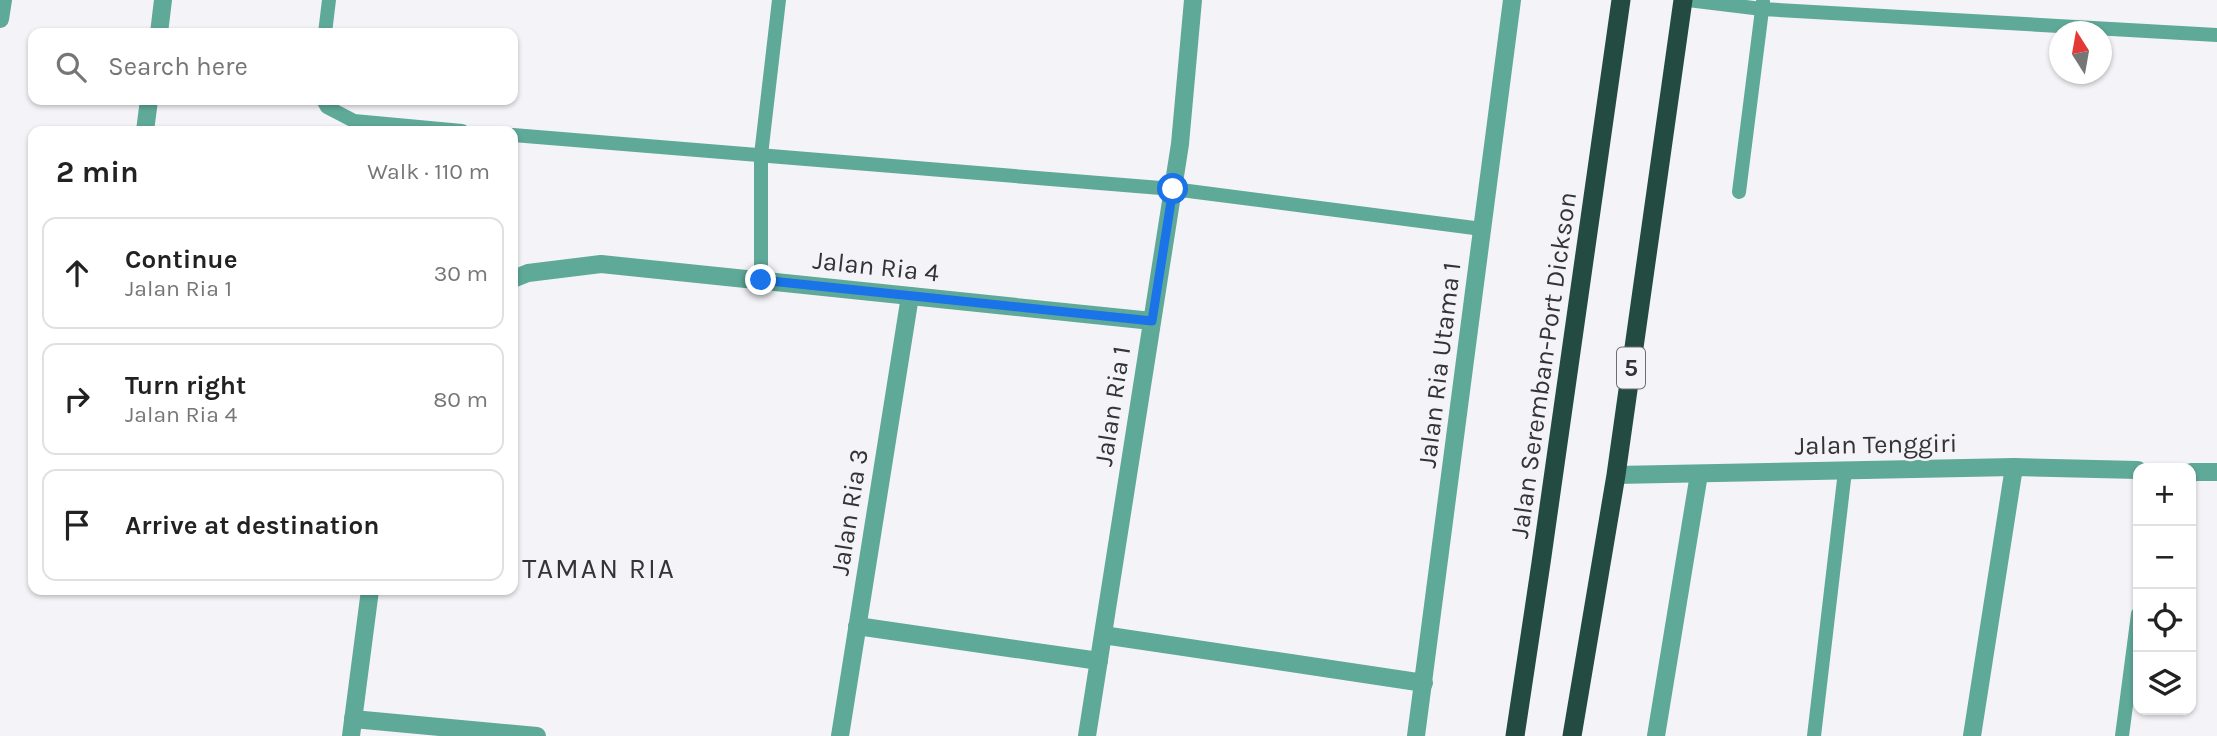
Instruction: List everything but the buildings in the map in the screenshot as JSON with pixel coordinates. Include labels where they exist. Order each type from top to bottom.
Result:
[{"type":"highway","name":"Jalan Seremban-Port Dickson","points":[[1515,736],[1621,0]]},
{"type":"highway","name":"5","points":[[1572,736],[1616,475],[1685,0]]},
{"type":"street","points":[[0,19],[3,0]]},
{"type":"street","points":[[160,28],[163,0]]},
{"type":"street","name":"Jalan Ria 1","points":[[1087,736],[1180,145],[1193,0]]},
{"type":"street","name":"Jalan Ria Utama 1","points":[[1416,736],[1512,0]]},
{"type":"street","points":[[146,126],[148,105]]},
{"type":"street","name":"Jalan Ria 4","points":[[518,277],[528,273],[601,264],[1152,321]]},
{"type":"street","name":"Jalan Ria 3","points":[[840,736],[910,296]]},
{"type":"street","points":[[1972,736],[2014,467]]},
{"type":"street","name":"Jalan Tenggiri","points":[[1616,475],[2014,467],[2133,471]]},
{"type":"street","points":[[2196,472],[2217,472]]},
{"type":"street","points":[[1656,736],[1699,474]]},
{"type":"street","points":[[369,595],[352,727],[537,736]]},
{"type":"street","points":[[857,626],[1098,661]]},
{"type":"street","points":[[1103,635],[1424,683]]},
{"type":"lane","points":[[326,28],[329,0]]},
{"type":"lane","points":[[761,280],[761,156],[779,0]]},
{"type":"lane","points":[[1685,0],[2217,35]]},
{"type":"lane","points":[[1739,192],[1762,5]]},
{"type":"lane","points":[[326,105],[354,121],[408,126]]},
{"type":"lane","points":[[518,135],[1173,189],[1482,229]]},
{"type":"lane","points":[[1814,736],[1845,471]]},
{"type":"lane","points":[[2122,736],[2133,652]]},
{"type":"district","name":"TAMAN RIA","points":[[599,568]]},
{"type":"route","points":[[761,280],[1152,321],[1173,189]]}]
